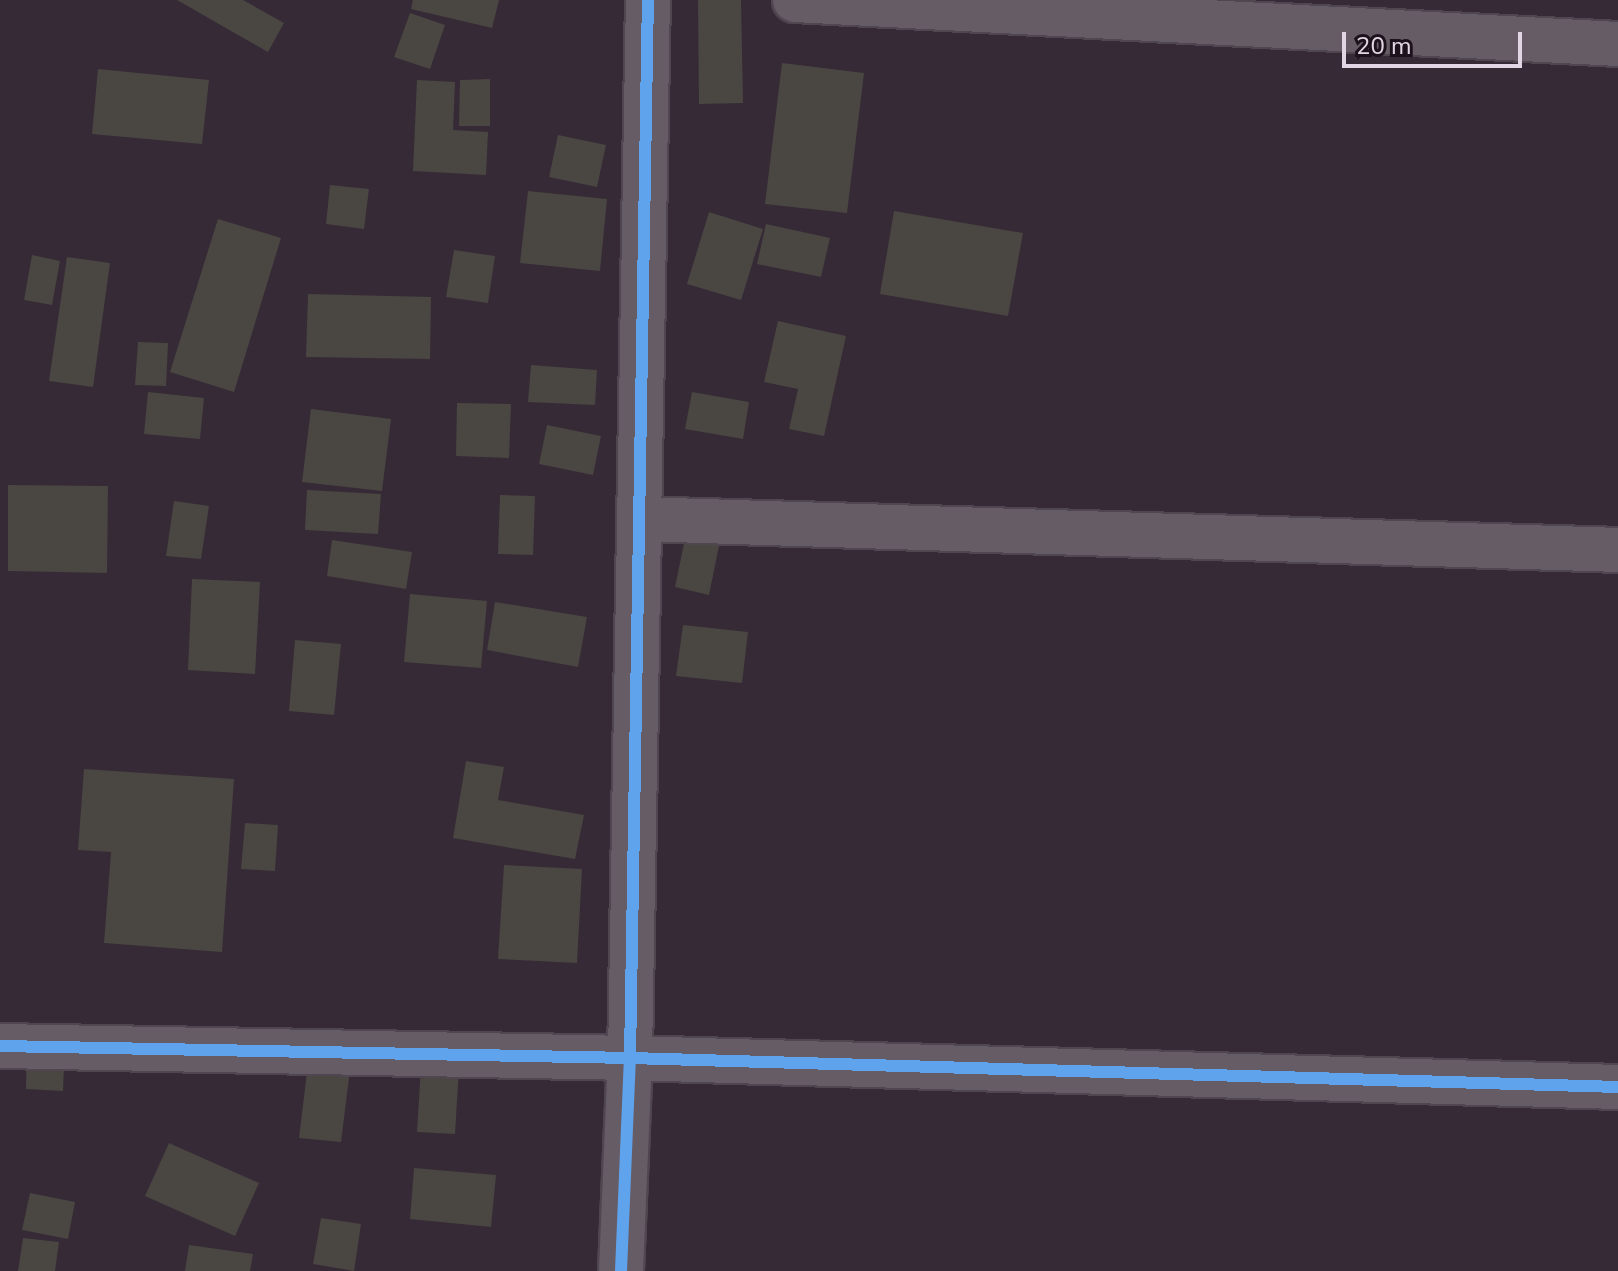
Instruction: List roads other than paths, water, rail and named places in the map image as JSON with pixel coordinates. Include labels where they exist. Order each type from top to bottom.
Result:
[{"type":"street","points":[[621,1271],[630,1058],[648,0]]},
{"type":"street","points":[[795,0],[1618,44]]},
{"type":"street","points":[[639,519],[1618,550]]},
{"type":"street","points":[[0,1046],[630,1058],[1618,1087]]}]
